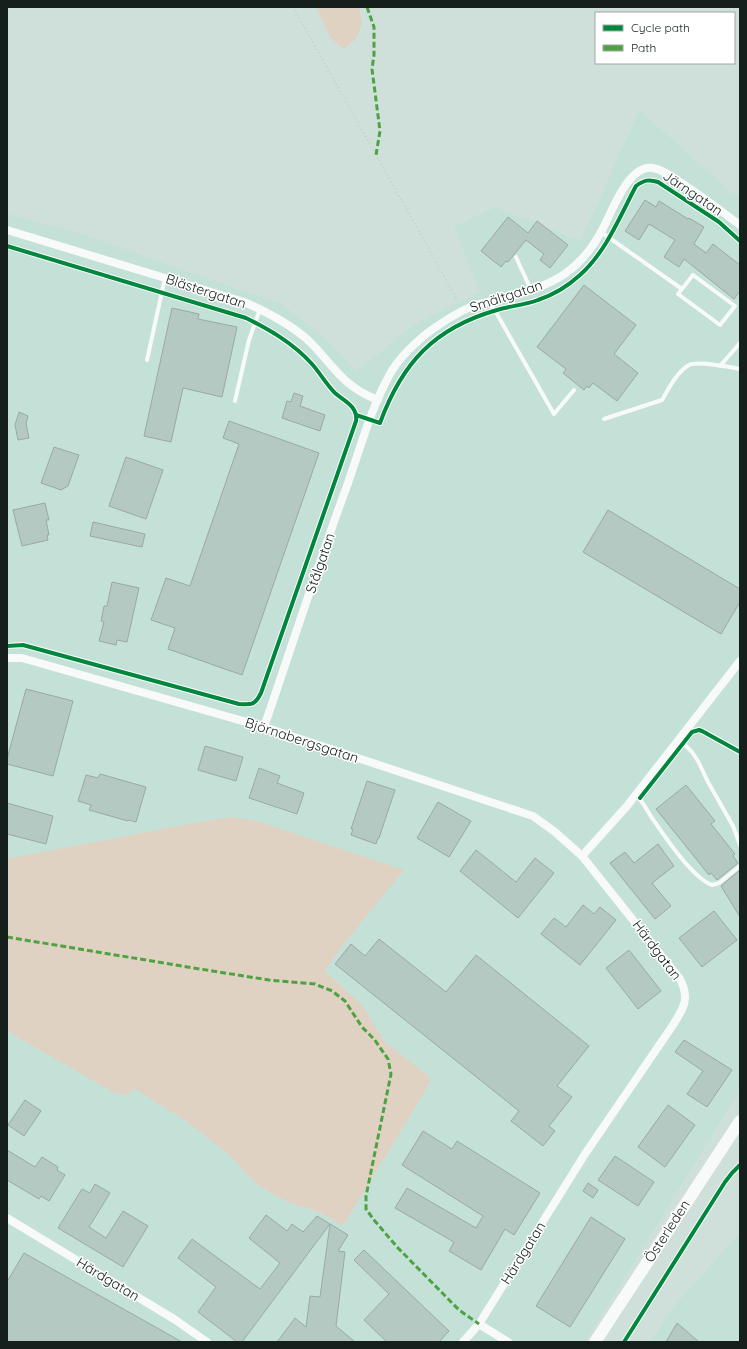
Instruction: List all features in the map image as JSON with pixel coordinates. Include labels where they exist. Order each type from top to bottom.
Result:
[{"type":"main road","name":"Österleden","points":[[595,1342],[740,1121]]},
{"type":"street","name":"Smältgatan","points":[[378,400],[390,372],[410,348],[442,322],[475,306],[531,291],[566,273],[578,262],[594,243],[626,184],[632,176],[644,168]]},
{"type":"street","name":"Järngatan","points":[[644,168],[653,168],[666,173],[706,199],[740,225]]},
{"type":"street","name":"Blästergatan","points":[[7,230],[244,302],[260,309],[286,324],[310,342],[352,388],[378,400]]},
{"type":"street","name":"Stålgatan","points":[[264,727],[341,500],[378,400]]},
{"type":"street","name":"Björnabergsgatan","points":[[7,658],[22,658],[264,727],[533,816],[555,832],[582,856]]},
{"type":"street","points":[[582,856],[635,796],[740,660]]},
{"type":"street","name":"Härdgatan","points":[[463,1342],[479,1324],[585,1154],[676,1019],[684,1005],[686,998],[684,986],[680,979],[582,856]]},
{"type":"street","name":"Härdgatan","points":[[7,1218],[174,1319],[207,1342]]},
{"type":"street","points":[[479,1324],[508,1342]]},
{"type":"lane","points":[[601,232],[682,289]]},
{"type":"lane","points":[[516,257],[531,291]]},
{"type":"lane","points":[[693,274],[735,306],[720,325],[678,294],[682,289],[693,274]]},
{"type":"lane","points":[[147,360],[165,278]]},
{"type":"lane","points":[[490,302],[554,414],[574,390]]},
{"type":"lane","points":[[235,401],[249,340],[260,309]]},
{"type":"lane","points":[[720,366],[740,342]]},
{"type":"lane","points":[[604,419],[662,400],[674,379],[690,364],[740,369]]},
{"type":"lane","points":[[678,739],[692,752],[698,761],[733,826],[740,845]]},
{"type":"lane","points":[[635,796],[640,798],[668,840],[701,879],[712,885],[719,883],[740,866]]},
{"type":"path","points":[[293,7],[344,95],[435,263],[463,311]]},
{"type":"shaded area","points":[[316,7],[359,7],[362,24],[356,39],[343,49],[330,37]]},
{"type":"shaded area","points":[[639,110],[732,193],[740,195],[740,1090],[585,1342],[7,1342],[7,1031],[114,1093],[126,1095],[135,1088],[186,1121],[229,1155],[257,1185],[288,1202],[321,1213],[343,1226],[424,1093],[429,1076],[386,1043],[361,1004],[325,971],[343,945],[403,870],[254,820],[233,817],[204,821],[11,858],[7,857],[7,214],[73,231],[283,305],[321,335],[356,371],[390,345],[412,325],[480,292],[454,227],[495,207],[581,241]]},
{"type":"shaded area","points":[[233,817],[254,820],[404,870],[343,945],[325,971],[361,1004],[386,1043],[429,1076],[430,1081],[343,1226],[321,1213],[288,1202],[257,1185],[229,1155],[186,1121],[135,1089],[126,1095],[114,1093],[7,1031],[7,857],[11,858],[204,821]]},
{"type":"shaded area","points":[[740,1233],[740,1342],[651,1342],[670,1311]]},
{"type":"building","points":[[645,200],[656,207],[659,201],[704,227],[694,244],[706,253],[713,244],[740,265],[740,291],[734,299],[684,259],[679,267],[664,257],[675,240],[649,224],[639,240],[625,231]]},
{"type":"building","points":[[508,217],[528,233],[537,221],[568,245],[550,268],[540,260],[544,254],[526,240],[508,262],[506,261],[501,267],[481,251]]},
{"type":"building","points":[[584,285],[636,325],[614,354],[638,373],[617,401],[593,383],[589,388],[587,386],[584,390],[563,373],[566,369],[537,347]]},
{"type":"building","points":[[172,308],[199,314],[198,319],[237,327],[222,397],[183,388],[171,442],[144,436]]},
{"type":"building","points":[[294,393],[303,396],[300,406],[325,415],[320,431],[282,418],[287,401],[291,402]]},
{"type":"building","points":[[19,412],[28,416],[26,424],[29,438],[18,440],[15,425]]},
{"type":"building","points":[[229,421],[319,453],[242,675],[168,649],[175,628],[151,620],[166,578],[190,586],[239,444],[223,438]]},
{"type":"building","points":[[54,447],[79,455],[68,486],[61,490],[41,483]]},
{"type":"building","points":[[126,457],[163,470],[146,519],[109,506]]},
{"type":"building","points":[[45,503],[49,520],[46,520],[49,535],[47,535],[48,540],[22,546],[13,510]]},
{"type":"building","points":[[608,510],[740,589],[740,602],[721,634],[583,552]]},
{"type":"building","points":[[93,522],[145,534],[142,547],[90,536]]},
{"type":"building","points":[[112,582],[139,588],[127,642],[117,640],[116,645],[99,641],[104,622],[101,621],[104,606],[107,606]]},
{"type":"building","points":[[26,689],[73,701],[53,776],[7,764],[7,759]]},
{"type":"building","points":[[205,746],[243,757],[236,781],[198,770]]},
{"type":"building","points":[[259,768],[280,776],[277,783],[304,793],[297,814],[249,798]]},
{"type":"building","points":[[100,774],[146,787],[136,822],[89,810],[91,805],[78,801],[86,775],[98,778]]},
{"type":"building","points":[[367,781],[395,790],[376,844],[351,835],[353,829],[351,829]]},
{"type":"building","points":[[686,785],[715,821],[711,824],[735,854],[733,856],[738,863],[717,880],[711,873],[709,875],[656,809]]},
{"type":"building","points":[[438,802],[471,821],[449,857],[417,838]]},
{"type":"building","points":[[7,803],[53,816],[46,844],[7,834]]},
{"type":"building","points":[[658,844],[674,866],[652,883],[671,906],[655,919],[610,863],[625,852],[634,863]]},
{"type":"building","points":[[476,850],[516,882],[535,858],[554,873],[518,918],[460,871]]},
{"type":"building","points":[[740,870],[740,917],[721,886]]},
{"type":"building","points":[[583,905],[594,914],[600,907],[616,920],[580,965],[541,934],[554,918],[566,927]]},
{"type":"building","points":[[714,911],[737,940],[702,967],[679,938]]},
{"type":"building","points":[[379,939],[446,992],[476,955],[589,1046],[557,1086],[572,1097],[549,1126],[555,1131],[543,1146],[511,1121],[519,1111],[335,964],[351,944],[365,956]]},
{"type":"building","points":[[629,950],[661,991],[638,1009],[606,968]]},
{"type":"building","points":[[684,1040],[732,1070],[707,1107],[687,1094],[703,1071],[675,1052]]},
{"type":"building","points":[[25,1100],[41,1111],[24,1136],[8,1125]]},
{"type":"building","points":[[668,1105],[695,1125],[665,1167],[638,1147]]},
{"type":"building","points":[[423,1131],[452,1149],[457,1141],[540,1193],[514,1235],[505,1229],[481,1270],[449,1251],[454,1242],[395,1208],[407,1188],[476,1228],[483,1216],[402,1165]]},
{"type":"building","points":[[7,1150],[35,1167],[42,1157],[58,1167],[57,1170],[65,1175],[49,1201],[41,1196],[39,1199],[7,1180]]},
{"type":"building","points":[[615,1156],[654,1182],[638,1206],[598,1180]]},
{"type":"building","points":[[588,1183],[598,1190],[593,1198],[583,1191]]},
{"type":"building","points":[[95,1184],[110,1193],[89,1227],[106,1238],[123,1211],[148,1226],[123,1267],[58,1228],[82,1189],[90,1193]]},
{"type":"building","points":[[266,1215],[287,1231],[292,1224],[303,1232],[317,1216],[348,1235],[338,1251],[345,1252],[336,1326],[355,1342],[277,1342],[295,1318],[306,1327],[310,1296],[320,1297],[330,1224],[242,1342],[237,1342],[198,1312],[216,1287],[178,1258],[192,1239],[260,1289],[280,1263],[249,1238]]},
{"type":"building","points":[[591,1217],[625,1239],[570,1327],[536,1306]]},
{"type":"building","points":[[364,1250],[449,1331],[439,1342],[387,1342],[364,1320],[389,1294],[354,1260]]},
{"type":"building","points":[[24,1253],[182,1342],[7,1342],[7,1282]]},
{"type":"building","points":[[677,1323],[699,1342],[666,1342]]},
{"type":"marked path","points":[[367,7],[374,27],[374,55],[372,69],[380,131],[376,155]]},
{"type":"marked path","points":[[7,937],[269,980],[315,984],[332,991],[345,1001],[362,1027],[374,1039],[388,1059],[391,1074],[366,1196],[366,1209],[398,1248],[459,1310],[479,1324]]},
{"type":"cycle path","points":[[356,415],[380,423],[389,402],[410,366],[423,351],[438,338],[455,327],[497,310],[544,298],[560,290],[575,279],[589,266],[605,245],[636,186],[642,182],[649,180],[658,182],[719,222],[740,241]]},
{"type":"cycle path","points":[[7,246],[246,318],[272,332],[305,356],[335,393],[353,408],[356,416],[356,421],[261,693],[255,702],[250,704],[239,704],[23,645],[7,646]]},
{"type":"cycle path","points":[[640,798],[692,732],[699,730],[702,731],[740,752]]},
{"type":"cycle path","points":[[624,1342],[725,1182],[740,1165]]}]
